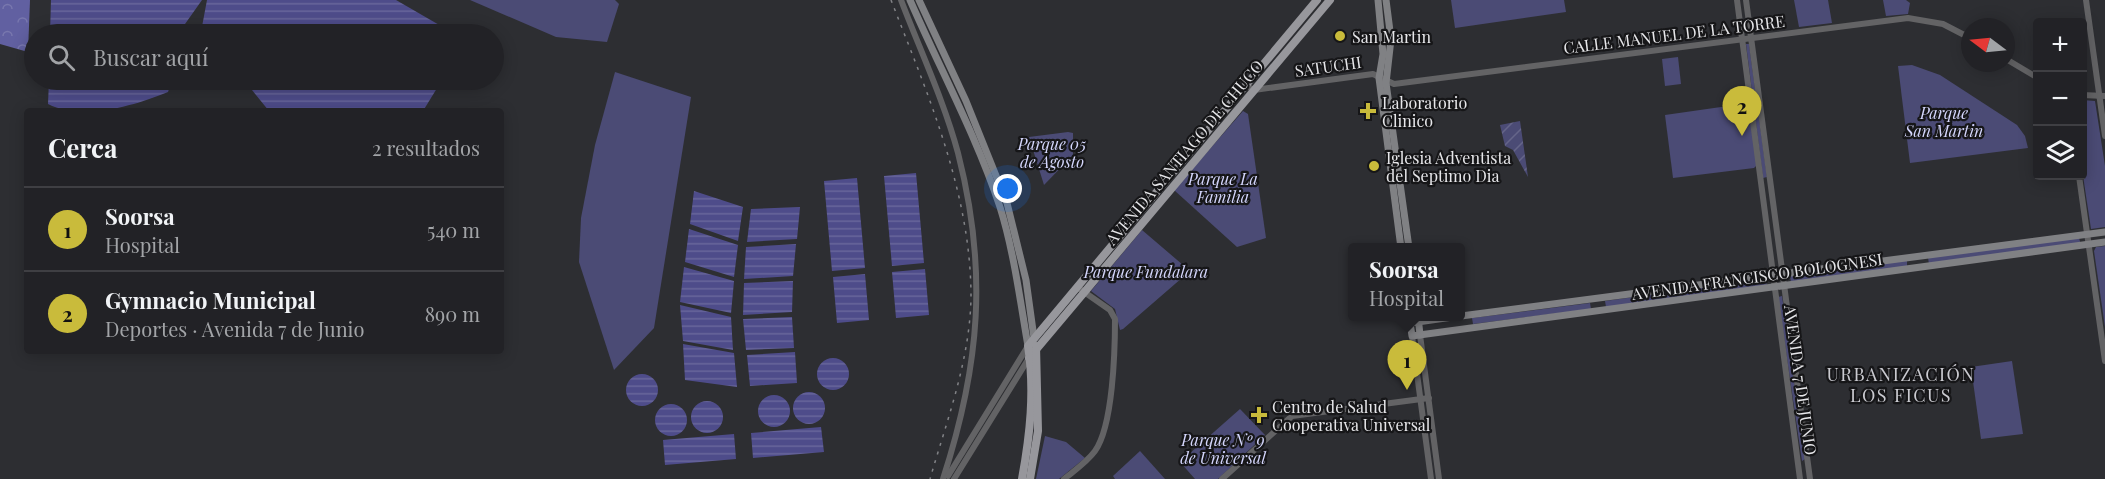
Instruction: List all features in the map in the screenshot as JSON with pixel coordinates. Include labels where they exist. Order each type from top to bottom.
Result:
[{"type":"main road","points":[[910,0],[956,98],[999,206],[1016,273],[1029,358],[1030,430],[1022,479]]},
{"type":"main road","name":"AVENIDA SANTIAGO DE CHUCO","points":[[1029,358],[1081,289],[1245,85],[1317,0]]},
{"type":"main road","name":"AVENIDA SANTIAGO DE CHUCO","points":[[1028,346],[1081,289],[1330,0]]},
{"type":"main road","points":[[1378,0],[1383,39],[1383,80],[1400,243]]},
{"type":"main road","points":[[1386,0],[1391,39],[1383,80],[1408,243]]},
{"type":"main road","points":[[923,2],[925,16],[966,101],[1007,203],[1026,280],[1036,348],[1038,431],[1030,479]]},
{"type":"main road","name":"AVENIDA FRANCISCO BOLOGNESI","points":[[1465,315],[2105,232]]},
{"type":"main road","name":"AVENIDA FRANCISCO BOLOGNESI","points":[[1412,336],[2105,242]]},
{"type":"main road","points":[[1410,321],[1412,336]]},
{"type":"main road","points":[[1418,321],[1420,335]]},
{"type":"street","points":[[901,0],[957,152],[968,200],[978,272],[978,313],[971,375],[945,479]]},
{"type":"street","name":"AVENIDA 7 DE JUNIO","points":[[1737,0],[1778,275]]},
{"type":"street","name":"AVENIDA 7 DE JUNIO","points":[[1746,0],[1800,479]]},
{"type":"street","points":[[2086,0],[2102,96],[2105,136]]},
{"type":"street","name":"CALLE MANUEL DE LA TORRE","points":[[1383,80],[1394,84],[1443,79],[1908,18],[1943,24],[1961,33]]},
{"type":"street","points":[[2015,65],[2033,76]]},
{"type":"street","name":"SATUCHI","points":[[1254,90],[1371,74],[1383,80]]},
{"type":"street","points":[[1245,85],[1254,90]]},
{"type":"street","points":[[2087,95],[2102,96]]},
{"type":"street","points":[[2080,180],[2105,361]]},
{"type":"street","name":"AVENIDA 7 DE JUNIO","points":[[1779,287],[1810,479]]},
{"type":"street","points":[[1064,479],[1088,460],[1100,443],[1111,395],[1115,319],[1110,310],[1081,289]]},
{"type":"street","points":[[1420,335],[1439,479]]},
{"type":"street","points":[[1412,336],[1431,479]]},
{"type":"street","points":[[945,479],[1028,346]]},
{"type":"street","points":[[954,479],[1029,358]]},
{"type":"street","points":[[1222,479],[1292,416],[1429,398]]},
{"type":"green space","points":[[0,0],[30,0],[29,24],[24,24],[24,51],[0,44]]},
{"type":"green space","points":[[470,0],[615,0],[619,4],[607,42],[556,37]]},
{"type":"green space","points":[[1451,0],[1564,0],[1566,12],[1455,28]]},
{"type":"green space","points":[[1794,0],[1828,0],[1832,23],[1799,27]]},
{"type":"green space","points":[[1883,0],[1906,0],[1910,3],[1908,14],[1886,16]]},
{"type":"green space","points":[[1746,44],[1749,44],[1767,177],[1763,178]]},
{"type":"green space","points":[[1678,57],[1681,84],[1665,86],[1662,59]]},
{"type":"green space","name":"Parque San Martin","points":[[1912,65],[1940,75],[2017,125],[2025,136],[2028,148],[1910,163],[1898,66]]},
{"type":"green space","points":[[615,72],[691,97],[654,328],[614,370],[579,262],[581,218],[595,145]]},
{"type":"green space","points":[[2087,100],[2095,101],[2105,166],[2105,227],[2091,229],[2084,180],[2087,180]]},
{"type":"green space","points":[[1749,103],[1757,165],[1754,168],[1673,178],[1665,115]]},
{"type":"green space","name":"Parque La Familia","points":[[1243,111],[1248,114],[1266,238],[1237,247],[1174,190]]},
{"type":"green space","points":[[1520,121],[1528,177],[1513,150],[1505,146],[1500,125]]},
{"type":"green space","name":"Parque 05 de Agosto","points":[[1073,133],[1073,155],[1044,185],[1029,137]]},
{"type":"green space","name":"Parque Fundalara","points":[[1142,230],[1190,271],[1120,330],[1115,309],[1091,291]]},
{"type":"green space","points":[[2079,238],[2081,245],[1929,265],[1928,257]]},
{"type":"green space","points":[[2105,246],[2105,327],[2094,251],[2096,247]]},
{"type":"green space","points":[[1907,260],[1907,268],[1791,283],[1790,275]]},
{"type":"green space","points":[[1766,279],[1767,286],[1606,307],[1605,301]]},
{"type":"green space","points":[[1782,296],[1805,459],[1802,461],[1778,297]]},
{"type":"green space","points":[[1590,303],[1591,309],[1473,324],[1472,318]]},
{"type":"green space","points":[[2012,361],[2023,434],[1981,439],[1971,367]]},
{"type":"green space","name":"Parque Nº 9 de Universal","points":[[1240,409],[1265,435],[1218,479],[1195,479],[1180,462]]},
{"type":"green space","points":[[1045,436],[1066,442],[1085,458],[1059,479],[1036,479]]},
{"type":"green space","points":[[1140,451],[1165,479],[1115,479],[1113,476]]},
{"type":"shaded area","points":[[51,0],[202,0],[185,24],[50,24]]},
{"type":"shaded area","points":[[207,0],[396,0],[438,24],[202,24]]},
{"type":"shaded area","points":[[49,90],[169,90],[140,102],[116,108],[59,108],[48,104]]},
{"type":"shaded area","points":[[252,90],[436,90],[425,108],[267,108]]},
{"type":"shaded area","points":[[916,173],[924,263],[892,266],[884,176]]},
{"type":"shaded area","points":[[857,178],[865,268],[832,271],[824,181]]},
{"type":"shaded area","points":[[694,191],[743,207],[738,241],[690,224]]},
{"type":"shaded area","points":[[800,207],[797,239],[747,242],[751,209]]},
{"type":"shaded area","points":[[689,229],[738,245],[734,277],[685,262]]},
{"type":"shaded area","points":[[796,244],[793,276],[744,279],[746,247]]},
{"type":"shaded area","points":[[684,267],[734,281],[731,313],[680,302]]},
{"type":"shaded area","points":[[925,269],[929,315],[896,318],[892,272]]},
{"type":"shaded area","points":[[865,274],[869,320],[837,323],[833,277]]},
{"type":"shaded area","points":[[793,281],[792,312],[743,315],[744,283]]},
{"type":"shaded area","points":[[680,305],[731,317],[733,350],[683,341]]},
{"type":"shaded area","points":[[792,317],[794,348],[746,350],[743,319]]},
{"type":"shaded area","points":[[683,344],[734,353],[737,387],[685,380]]},
{"type":"shaded area","points":[[795,352],[797,383],[750,386],[747,355]]},
{"type":"shaded area","points":[[833,358],[844,363],[849,374],[844,385],[833,390],[822,385],[817,374],[822,363]]},
{"type":"shaded area","points":[[642,374],[653,379],[658,390],[653,401],[642,406],[631,401],[626,390],[631,379]]},
{"type":"shaded area","points":[[809,392],[820,397],[825,408],[820,419],[809,424],[798,419],[793,408],[798,397]]},
{"type":"shaded area","points":[[774,395],[785,400],[790,411],[785,422],[774,427],[763,422],[758,411],[763,400]]},
{"type":"shaded area","points":[[707,401],[718,406],[723,417],[718,428],[707,433],[696,428],[691,417],[696,406]]},
{"type":"shaded area","points":[[671,404],[682,409],[687,420],[682,431],[671,436],[660,431],[655,420],[660,409]]},
{"type":"shaded area","points":[[821,427],[824,452],[753,458],[751,433]]},
{"type":"shaded area","points":[[734,434],[736,459],[665,465],[663,440]]},
{"type":"railway","points":[[891,0],[945,145],[964,220],[969,258],[971,297],[967,344],[957,390],[930,479]]},
{"type":"place","name":"San Martin","points":[[1340,36]]},
{"type":"place","name":"Laboratorio Clinico","points":[[1368,111]]},
{"type":"place","name":"Gymnacio Municipal","points":[[1742,136]]},
{"type":"place","name":"Iglesia Adventista del Septimo Dia","points":[[1374,166]]},
{"type":"place","name":"Soorsa","points":[[1407,390]]},
{"type":"place","name":"Centro de Salud Cooperativa Universal","points":[[1259,415]]},
{"type":"district","name":"URBANIZACIÓN LOS FICUS","points":[[1901,384]]}]
